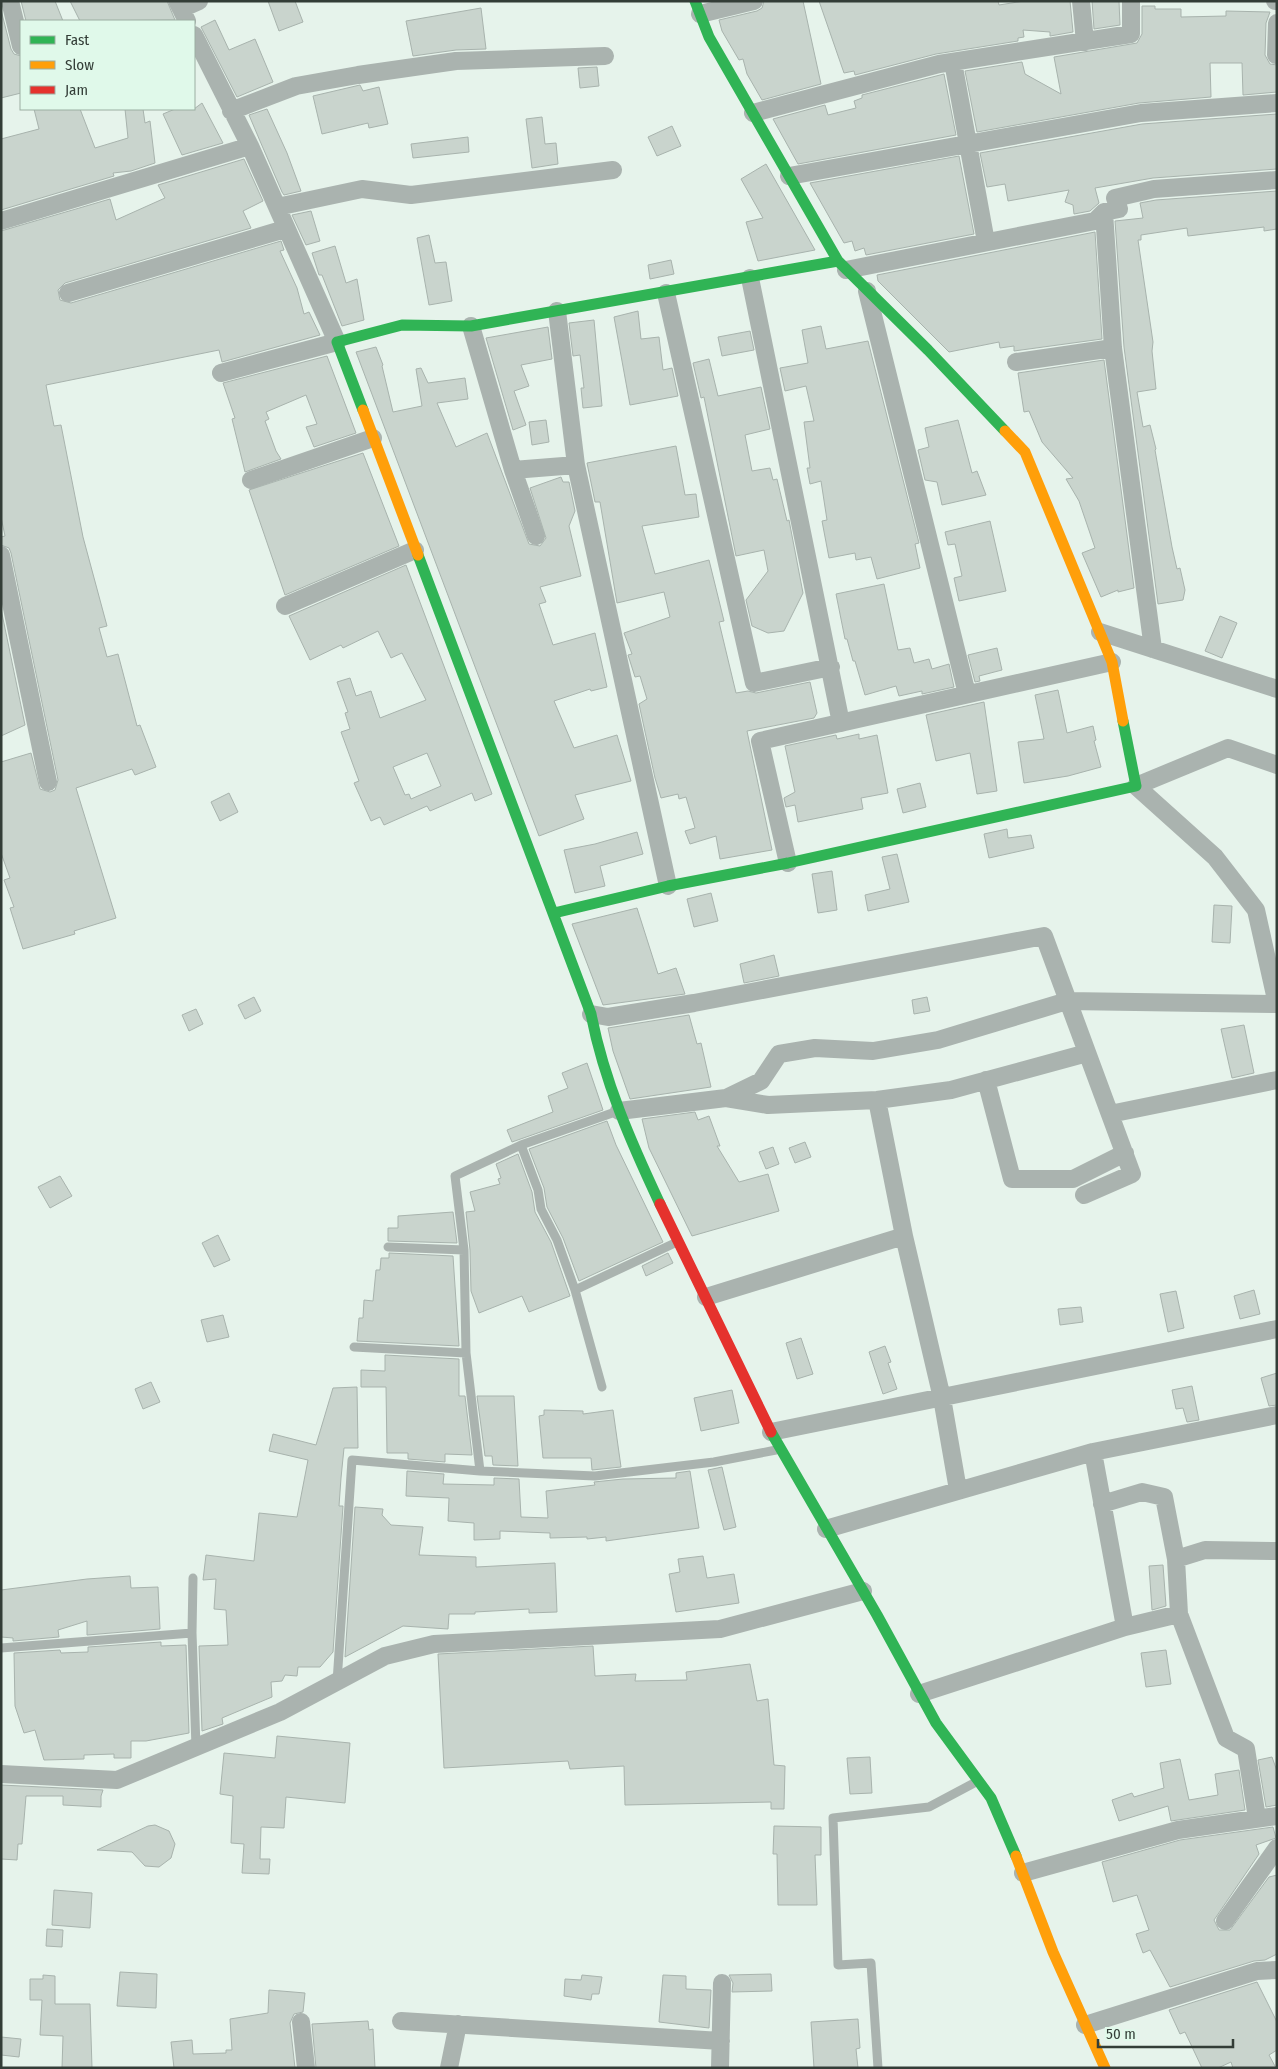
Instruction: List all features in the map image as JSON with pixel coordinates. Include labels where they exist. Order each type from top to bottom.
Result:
[{"type":"street","points":[[10,1],[20,42]]},
{"type":"street","points":[[182,10],[199,1]]},
{"type":"street","points":[[726,1098],[761,1080],[779,1054],[815,1048],[873,1051],[938,1040],[1067,1001],[1277,1004],[1256,910],[1215,856],[1136,786],[1112,662],[1025,452],[928,350],[842,265],[709,37],[697,8],[754,1]]},
{"type":"street","points":[[1081,1],[1085,42]]},
{"type":"street","points":[[753,113],[953,62],[1131,34],[1131,1]]},
{"type":"street","points":[[1276,55],[1277,23]]},
{"type":"street","points":[[195,37],[250,146],[285,229],[337,342],[554,913],[591,1014],[599,1055],[629,1139],[779,1450],[863,1591],[936,1722],[991,1798],[1023,1873],[1053,1952],[1105,2068]]},
{"type":"street","points":[[231,111],[296,86],[378,72],[456,61],[605,56]]},
{"type":"street","points":[[953,62],[986,242]]},
{"type":"street","points":[[789,176],[968,142],[1141,113],[1277,103]]},
{"type":"street","points":[[1,221],[250,146]]},
{"type":"street","points":[[277,207],[362,189],[411,195],[613,170]]},
{"type":"street","points":[[221,373],[402,325],[472,326],[750,278],[986,242],[1096,221],[1104,212],[1119,209],[1115,198],[1154,189],[1277,180]]},
{"type":"street","points":[[1104,212],[1112,348],[1153,649]]},
{"type":"street","points":[[68,293],[285,229]]},
{"type":"street","points":[[750,278],[841,723]]},
{"type":"street","points":[[867,291],[967,694]]},
{"type":"street","points":[[666,293],[754,683],[831,667]]},
{"type":"street","points":[[557,311],[576,465],[668,886]]},
{"type":"street","points":[[472,326],[513,470],[536,536]]},
{"type":"street","points":[[1016,362],[1112,348]]},
{"type":"street","points":[[251,480],[373,438]]},
{"type":"street","points":[[513,470],[576,465]]},
{"type":"street","points":[[285,606],[415,550]]},
{"type":"street","points":[[1,555],[48,782]]},
{"type":"street","points":[[1100,632],[1277,689]]},
{"type":"street","points":[[788,863],[760,742],[1112,662]]},
{"type":"street","points":[[554,913],[668,886],[788,863],[1136,786],[1228,748],[1277,765]]},
{"type":"street","points":[[591,1014],[608,1017],[694,1003],[1044,936],[1132,1174],[1084,1195]]},
{"type":"street","points":[[619,1111],[726,1098],[768,1105],[877,1100],[951,1090],[1087,1053]]},
{"type":"street","points":[[986,1080],[1012,1179],[1073,1179],[1125,1153]]},
{"type":"street","points":[[1110,1114],[1277,1080]]},
{"type":"street","points":[[877,1100],[904,1236],[942,1398],[958,1490]]},
{"type":"street","points":[[706,1297],[904,1236]]},
{"type":"street","points":[[771,1432],[1277,1329]]},
{"type":"street","points":[[826,1529],[1093,1452],[1277,1415]]},
{"type":"street","points":[[1093,1452],[1125,1627]]},
{"type":"street","points":[[1102,1504],[1142,1492],[1164,1497],[1176,1559],[1179,1614],[1226,1738],[1246,1749],[1257,1818]]},
{"type":"street","points":[[1176,1559],[1205,1550],[1277,1551]]},
{"type":"street","points":[[1,1774],[117,1780],[280,1712],[385,1656],[434,1644],[720,1629],[863,1591]]},
{"type":"street","points":[[919,1694],[1125,1627],[1179,1614]]},
{"type":"street","points":[[1023,1873],[1178,1830],[1277,1816]]},
{"type":"street","points":[[1225,1921],[1277,1848]]},
{"type":"street","points":[[1086,2025],[1190,1994],[1257,1971],[1277,1970]]},
{"type":"street","points":[[720,2068],[722,1983]]},
{"type":"street","points":[[401,2021],[721,2041]]},
{"type":"street","points":[[301,2022],[306,2068]]},
{"type":"street","points":[[450,2068],[458,2024]]},
{"type":"lane","points":[[480,1470],[466,1353],[464,1250],[455,1176],[521,1144],[619,1111]]},
{"type":"lane","points":[[521,1144],[538,1190],[541,1209],[557,1240],[575,1290],[602,1387]]},
{"type":"lane","points":[[575,1290],[679,1241]]},
{"type":"lane","points":[[388,1247],[464,1250]]},
{"type":"lane","points":[[354,1347],[466,1353]]},
{"type":"lane","points":[[337,1682],[352,1460],[480,1470],[595,1476],[714,1462],[779,1450]]},
{"type":"lane","points":[[193,1578],[192,1633],[196,1747]]},
{"type":"lane","points":[[1,1648],[192,1633]]},
{"type":"lane","points":[[878,2068],[871,1963],[838,1965],[833,1818],[902,1812],[929,1807],[978,1781]]},
{"type":"building","points":[[21,1],[55,1],[63,20],[26,20]]},
{"type":"building","points":[[70,1],[167,1],[175,20],[80,20]]},
{"type":"building","points":[[268,1],[295,1],[303,22],[279,31]]},
{"type":"building","points":[[764,1],[803,1],[821,84],[762,100],[747,74],[743,59],[739,60],[722,31],[719,20],[757,11],[762,8]]},
{"type":"building","points":[[819,1],[998,1],[999,5],[1024,1],[1070,1],[1073,32],[1050,36],[1050,32],[1023,30],[1024,37],[1018,38],[1018,41],[936,54],[855,75],[854,71],[844,73]]},
{"type":"building","points":[[1092,1],[1119,1],[1120,25],[1094,29]]},
{"type":"building","points":[[1142,6],[1155,6],[1155,9],[1181,9],[1181,17],[1226,16],[1226,11],[1270,12],[1266,23],[1265,55],[1270,64],[1277,65],[1277,92],[1243,95],[1242,63],[1210,63],[1211,97],[1139,103],[977,132],[965,71],[1022,62],[1025,74],[1061,94],[1054,57],[1137,43],[1142,34]]},
{"type":"building","points":[[481,8],[486,49],[456,50],[413,56],[406,21]]},
{"type":"building","points":[[1,10],[11,49],[14,54],[20,56],[20,93],[1,98]]},
{"type":"building","points":[[215,20],[229,50],[255,39],[273,82],[237,97],[201,27]]},
{"type":"building","points":[[597,67],[599,86],[580,88],[578,68]]},
{"type":"building","points":[[944,74],[956,135],[798,164],[773,119],[825,105],[828,115],[856,108],[854,101],[862,98],[862,95]]},
{"type":"building","points":[[360,85],[363,91],[379,87],[388,124],[369,128],[368,123],[322,134],[313,96]]},
{"type":"building","points":[[202,103],[223,143],[182,155],[163,114],[173,110],[195,110]]},
{"type":"building","points":[[267,109],[287,153],[301,191],[284,195],[249,115]]},
{"type":"building","points":[[34,110],[80,110],[95,148],[128,138],[125,110],[143,110],[145,123],[150,121],[155,163],[131,171],[113,173],[114,176],[1,210],[1,139],[39,129]]},
{"type":"building","points":[[1277,114],[1277,169],[1153,178],[1095,188],[1099,203],[1090,211],[1074,214],[1073,205],[1065,202],[1069,190],[1008,201],[1005,184],[987,187],[980,153],[1142,124]]},
{"type":"building","points":[[542,117],[545,144],[556,143],[558,164],[532,168],[526,119]]},
{"type":"building","points":[[672,126],[681,146],[657,156],[648,137]]},
{"type":"building","points":[[468,137],[469,152],[413,158],[411,144]]},
{"type":"building","points":[[959,156],[974,234],[866,255],[864,248],[855,251],[852,241],[844,243],[810,183]]},
{"type":"building","points":[[244,159],[263,201],[243,211],[251,228],[65,283],[58,290],[60,300],[71,303],[281,241],[284,250],[280,251],[297,288],[304,314],[309,312],[320,335],[222,362],[219,350],[46,385],[54,426],[61,425],[83,537],[107,626],[99,628],[107,657],[118,654],[137,726],[140,725],[156,767],[135,775],[132,769],[76,788],[116,918],[74,931],[75,934],[23,949],[10,908],[14,907],[4,880],[10,878],[1,853],[1,762],[31,753],[40,789],[50,792],[55,790],[58,780],[11,553],[9,548],[1,545],[1,537],[5,536],[1,517],[1,231],[110,199],[116,220],[165,198],[158,185]]},
{"type":"building","points":[[766,164],[815,250],[758,261],[746,222],[763,218],[741,179]]},
{"type":"building","points":[[1277,191],[1277,229],[1264,231],[1264,227],[1188,236],[1187,228],[1141,235],[1141,240],[1138,240],[1153,342],[1152,351],[1156,389],[1137,392],[1143,427],[1150,425],[1156,449],[1172,547],[1177,569],[1180,568],[1185,590],[1183,600],[1158,604],[1124,347],[1115,221],[1143,218],[1140,203],[1156,200]]},
{"type":"building","points":[[311,211],[320,241],[306,245],[292,215]]},
{"type":"building","points":[[1095,232],[1102,339],[1014,351],[1014,346],[1000,348],[999,342],[949,352],[878,281],[877,275]]},
{"type":"building","points":[[429,235],[435,263],[446,262],[452,301],[429,305],[417,238]]},
{"type":"building","points":[[335,246],[346,283],[357,279],[364,320],[342,326],[322,275],[319,275],[312,253]]},
{"type":"building","points":[[671,260],[674,274],[650,279],[648,265]]},
{"type":"building","points":[[638,311],[641,339],[659,337],[663,370],[672,368],[678,396],[630,405],[614,317]]},
{"type":"building","points":[[594,320],[602,406],[583,408],[581,388],[584,388],[580,355],[573,356],[569,323]]},
{"type":"building","points":[[821,326],[826,349],[868,341],[919,543],[915,544],[920,568],[877,579],[871,557],[856,560],[855,553],[829,558],[822,521],[827,520],[821,481],[810,484],[807,468],[810,468],[804,422],[814,421],[806,386],[785,391],[780,368],[808,363],[802,330]]},
{"type":"building","points":[[548,327],[552,359],[521,365],[529,386],[514,391],[526,425],[513,430],[486,338]]},
{"type":"building","points":[[750,331],[754,350],[722,356],[718,337]]},
{"type":"building","points":[[376,347],[383,365],[393,412],[422,406],[416,369],[421,368],[428,383],[465,378],[468,399],[437,403],[456,447],[487,433],[529,544],[540,546],[546,538],[530,488],[561,477],[563,482],[569,482],[575,511],[569,526],[581,576],[540,587],[546,602],[539,604],[553,645],[595,633],[607,687],[591,691],[590,689],[554,701],[574,748],[617,735],[631,781],[575,795],[584,819],[539,836],[356,352]]},
{"type":"building","points":[[327,356],[356,433],[314,447],[306,427],[317,424],[306,395],[266,412],[269,419],[265,421],[276,451],[281,459],[245,472],[232,419],[235,418],[223,383]]},
{"type":"building","points":[[709,359],[718,396],[761,387],[770,429],[745,435],[752,471],[770,468],[773,480],[777,479],[787,521],[789,520],[803,593],[784,631],[768,633],[752,626],[746,600],[768,571],[764,550],[736,556],[704,397],[701,398],[693,363]]},
{"type":"building","points":[[1104,360],[1134,588],[1118,592],[1118,590],[1101,597],[1082,553],[1095,548],[1079,501],[1066,479],[1073,478],[1042,442],[1029,411],[1024,412],[1018,373]]},
{"type":"building","points":[[546,420],[549,442],[532,445],[529,422]]},
{"type":"building","points":[[958,420],[972,473],[977,471],[986,495],[942,505],[937,482],[925,480],[918,450],[929,447],[925,428]]},
{"type":"building","points":[[676,446],[685,495],[696,494],[699,517],[642,526],[655,574],[709,560],[724,621],[719,622],[736,693],[748,691],[756,693],[810,682],[817,713],[814,718],[747,731],[772,850],[720,859],[716,836],[690,844],[685,831],[695,828],[686,797],[679,799],[678,794],[661,798],[639,704],[647,699],[640,676],[635,677],[628,655],[632,654],[624,633],[670,617],[664,592],[617,603],[600,502],[595,502],[587,463]]},
{"type":"building","points":[[363,453],[399,546],[285,595],[249,490]]},
{"type":"building","points":[[990,521],[1006,591],[959,601],[954,578],[962,576],[955,544],[948,545],[945,532]]},
{"type":"building","points":[[406,565],[492,794],[475,801],[472,793],[430,811],[427,806],[384,825],[380,817],[371,821],[354,783],[359,781],[341,732],[350,729],[345,713],[348,712],[337,682],[350,678],[356,696],[371,691],[380,718],[426,700],[402,653],[391,658],[378,631],[343,648],[341,645],[310,660],[289,616]],"holes":[[[427,753],[441,786],[411,799],[409,794],[405,795],[393,767]]]},
{"type":"building","points":[[884,584],[898,650],[910,648],[914,663],[929,659],[932,669],[949,664],[954,687],[922,694],[922,691],[899,696],[896,686],[865,695],[855,661],[853,661],[847,639],[845,639],[836,594]]},
{"type":"building","points":[[1,609],[25,725],[1,736]]},
{"type":"building","points":[[1220,616],[1237,623],[1222,658],[1205,651]]},
{"type":"building","points":[[997,648],[1002,670],[979,676],[980,681],[975,682],[968,655]]},
{"type":"building","points":[[1058,690],[1067,733],[1093,726],[1096,740],[1094,741],[1101,767],[1068,776],[1024,783],[1018,742],[1044,739],[1035,695]]},
{"type":"building","points":[[984,702],[997,791],[977,794],[970,753],[936,761],[926,715]]},
{"type":"building","points":[[859,734],[859,739],[877,735],[888,793],[861,798],[863,809],[798,822],[795,805],[786,807],[784,798],[795,792],[785,746],[836,735],[837,739]]},
{"type":"building","points":[[920,783],[926,807],[903,813],[897,789]]},
{"type":"building","points":[[229,793],[238,812],[220,821],[211,802]]},
{"type":"building","points":[[1007,829],[1008,838],[1031,835],[1034,848],[989,858],[984,834]]},
{"type":"building","points":[[637,832],[643,854],[600,866],[605,886],[575,893],[564,850],[595,844]]},
{"type":"building","points":[[897,854],[909,902],[868,911],[865,895],[890,889],[882,857]]},
{"type":"building","points":[[832,871],[837,910],[818,913],[812,874]]},
{"type":"building","points":[[711,893],[718,921],[694,927],[687,899]]},
{"type":"building","points":[[1214,905],[1232,906],[1230,943],[1212,942]]},
{"type":"building","points":[[637,908],[658,974],[676,968],[685,994],[603,1005],[572,924]]},
{"type":"building","points":[[774,955],[779,976],[744,983],[740,964]]},
{"type":"building","points":[[254,997],[261,1011],[245,1019],[238,1005]]},
{"type":"building","points":[[927,997],[930,1011],[914,1014],[912,1000]]},
{"type":"building","points":[[196,1009],[203,1024],[189,1031],[182,1015]]},
{"type":"building","points":[[689,1015],[697,1044],[701,1043],[711,1087],[630,1099],[613,1051],[608,1028]]},
{"type":"building","points":[[1244,1025],[1254,1073],[1232,1078],[1221,1029]]},
{"type":"building","points":[[587,1063],[603,1110],[512,1142],[507,1130],[553,1112],[548,1096],[568,1088],[562,1073]]},
{"type":"building","points":[[695,1112],[698,1120],[709,1116],[720,1146],[717,1146],[739,1182],[768,1174],[779,1211],[692,1236],[649,1148],[642,1119]]},
{"type":"building","points":[[607,1121],[616,1145],[663,1242],[579,1281],[563,1238],[547,1207],[544,1188],[529,1149]]},
{"type":"building","points":[[805,1142],[811,1157],[795,1163],[789,1148]]},
{"type":"building","points":[[773,1147],[779,1164],[766,1169],[759,1152]]},
{"type":"building","points":[[518,1154],[532,1192],[535,1212],[551,1242],[570,1296],[529,1312],[522,1296],[479,1313],[471,1291],[470,1250],[466,1212],[475,1211],[470,1192],[500,1184],[498,1179],[501,1178],[496,1164]]},
{"type":"building","points":[[60,1176],[72,1196],[50,1208],[38,1187]]},
{"type":"building","points":[[453,1212],[457,1243],[388,1241],[388,1228],[398,1228],[398,1216]]},
{"type":"building","points":[[218,1235],[230,1260],[214,1267],[202,1243]]},
{"type":"building","points":[[389,1253],[453,1256],[459,1346],[357,1341],[359,1318],[363,1318],[364,1300],[373,1301],[376,1270],[380,1270],[381,1258],[389,1258]]},
{"type":"building","points":[[668,1253],[673,1263],[646,1276],[642,1266]]},
{"type":"building","points":[[1254,1290],[1260,1314],[1240,1319],[1234,1296]]},
{"type":"building","points":[[1176,1291],[1184,1328],[1168,1332],[1160,1294]]},
{"type":"building","points":[[1081,1307],[1083,1322],[1060,1325],[1058,1309]]},
{"type":"building","points":[[223,1315],[229,1337],[207,1342],[201,1320]]},
{"type":"building","points":[[801,1338],[813,1374],[797,1379],[786,1343]]},
{"type":"building","points":[[885,1346],[891,1362],[888,1363],[897,1389],[883,1394],[869,1352]]},
{"type":"building","points":[[385,1355],[459,1359],[459,1396],[465,1396],[472,1455],[445,1454],[445,1462],[408,1459],[408,1453],[387,1453],[386,1387],[361,1387],[361,1370],[385,1371]]},
{"type":"building","points":[[1277,1373],[1277,1405],[1269,1406],[1261,1378]]},
{"type":"building","points":[[151,1382],[160,1402],[143,1409],[135,1389]]},
{"type":"building","points":[[1192,1386],[1199,1420],[1187,1422],[1183,1408],[1176,1409],[1172,1390]]},
{"type":"building","points":[[357,1387],[358,1448],[344,1448],[341,1478],[339,1506],[343,1506],[333,1652],[320,1667],[298,1667],[297,1676],[285,1675],[282,1681],[271,1682],[272,1697],[222,1718],[223,1724],[202,1731],[199,1646],[228,1645],[226,1610],[214,1609],[216,1579],[203,1580],[206,1555],[254,1561],[259,1513],[297,1517],[308,1460],[269,1451],[273,1434],[316,1445],[333,1388]]},
{"type":"building","points":[[732,1390],[739,1423],[701,1431],[694,1398]]},
{"type":"building","points":[[477,1396],[514,1396],[518,1466],[493,1465],[492,1456],[485,1456]]},
{"type":"building","points":[[544,1410],[583,1411],[583,1414],[613,1410],[621,1467],[592,1470],[591,1458],[543,1458],[539,1416],[544,1415]]},
{"type":"building","points":[[722,1467],[736,1527],[724,1530],[708,1470]]},
{"type":"building","points":[[407,1471],[444,1474],[443,1484],[494,1485],[494,1478],[519,1479],[521,1517],[548,1518],[546,1491],[595,1485],[594,1482],[623,1479],[676,1478],[676,1473],[690,1471],[699,1528],[606,1541],[606,1537],[587,1539],[587,1537],[550,1538],[550,1533],[500,1531],[500,1539],[474,1540],[474,1523],[448,1521],[449,1498],[406,1496]]},
{"type":"building","points":[[355,1507],[383,1509],[382,1515],[391,1525],[423,1527],[419,1555],[476,1557],[476,1567],[555,1563],[557,1612],[529,1613],[529,1609],[475,1612],[475,1614],[449,1614],[448,1629],[403,1626],[345,1657]]},
{"type":"building","points":[[703,1556],[707,1578],[734,1574],[739,1603],[676,1612],[669,1574],[680,1572],[678,1559]]},
{"type":"building","points":[[1163,1565],[1166,1606],[1152,1610],[1149,1566]]},
{"type":"building","points":[[130,1576],[131,1588],[158,1587],[160,1629],[87,1635],[87,1621],[58,1630],[59,1637],[13,1641],[13,1638],[1,1637],[1,1590],[87,1579]]},
{"type":"building","points":[[161,1642],[161,1646],[186,1645],[189,1733],[146,1741],[131,1741],[131,1758],[114,1758],[114,1754],[84,1755],[84,1759],[44,1760],[35,1730],[24,1733],[15,1706],[14,1653],[60,1650],[61,1653],[88,1652],[88,1647]]},
{"type":"building","points":[[593,1646],[595,1676],[636,1674],[635,1681],[687,1680],[686,1672],[750,1664],[757,1701],[768,1699],[774,1765],[785,1766],[784,1809],[771,1809],[771,1802],[625,1805],[624,1766],[570,1769],[568,1761],[444,1768],[438,1654]]},
{"type":"building","points":[[1166,1650],[1171,1684],[1146,1687],[1141,1653]]},
{"type":"building","points":[[277,1736],[350,1743],[345,1803],[286,1797],[284,1828],[261,1827],[260,1859],[270,1859],[269,1874],[242,1873],[244,1844],[231,1843],[233,1796],[220,1794],[224,1753],[275,1758]]},
{"type":"building","points":[[870,1757],[872,1793],[850,1794],[847,1758]]},
{"type":"building","points":[[1272,1757],[1277,1771],[1277,1805],[1266,1807],[1258,1760]]},
{"type":"building","points":[[1180,1759],[1189,1800],[1218,1795],[1215,1774],[1239,1770],[1245,1810],[1171,1821],[1168,1806],[1119,1821],[1112,1800],[1132,1793],[1134,1797],[1164,1788],[1160,1763]]},
{"type":"building","points":[[1,1785],[103,1790],[101,1807],[63,1805],[63,1796],[26,1796],[22,1844],[18,1844],[17,1860],[1,1859]]},
{"type":"building","points":[[155,1825],[169,1831],[175,1844],[171,1858],[159,1867],[145,1866],[132,1852],[97,1850],[148,1826]]},
{"type":"building","points":[[774,1826],[821,1827],[821,1855],[815,1855],[817,1905],[778,1905],[777,1854],[773,1854]]},
{"type":"building","points":[[1273,1827],[1276,1838],[1256,1845],[1259,1854],[1214,1920],[1219,1930],[1230,1930],[1269,1877],[1277,1875],[1277,1954],[1265,1960],[1254,1961],[1170,1987],[1150,1950],[1143,1953],[1136,1934],[1149,1930],[1137,1895],[1113,1902],[1102,1862],[1180,1840]]},
{"type":"building","points":[[54,1890],[92,1893],[90,1928],[52,1925]]},
{"type":"building","points":[[47,1929],[63,1930],[62,1947],[46,1946]]},
{"type":"building","points":[[120,1972],[157,1974],[156,2008],[117,2006]]},
{"type":"building","points":[[771,1974],[772,1991],[732,1992],[733,1983],[729,1975]]},
{"type":"building","points":[[43,1975],[55,1976],[55,2004],[90,2004],[92,2068],[62,2068],[63,2036],[40,2035],[42,2000],[30,2000],[30,1979],[43,1979]]},
{"type":"building","points":[[582,1975],[602,1977],[599,1994],[592,1994],[591,2000],[564,1996],[565,1979],[581,1980]]},
{"type":"building","points":[[663,1975],[686,1976],[686,1989],[711,1990],[709,2028],[659,2022]]},
{"type":"building","points":[[1257,1982],[1277,2022],[1277,2050],[1269,2055],[1276,2068],[1233,2068],[1231,2062],[1218,2068],[1202,2068],[1185,2032],[1180,2034],[1169,2010]]},
{"type":"building","points":[[269,1990],[305,1993],[303,2012],[294,2014],[290,2023],[295,2068],[174,2068],[171,2042],[192,2040],[193,2054],[226,2053],[226,2050],[232,2050],[230,2019],[268,2013]]},
{"type":"building","points":[[858,2019],[860,2048],[856,2049],[858,2068],[814,2068],[811,2022]]},
{"type":"building","points":[[368,2021],[369,2030],[373,2029],[375,2068],[316,2068],[312,2024]]},
{"type":"building","points":[[1,2037],[21,2039],[19,2057],[1,2055]]},
{"type":"traffic: fast","points":[[695,1],[709,37],[838,261],[928,350],[1005,431]]},
{"type":"traffic: fast","points":[[363,410],[337,342],[402,325],[471,326],[838,261]]},
{"type":"traffic: fast","points":[[418,555],[591,1014],[611,1087],[639,1158],[660,1204]]},
{"type":"traffic: fast","points":[[554,913],[668,886],[788,863],[1136,786],[1123,721]]},
{"type":"traffic: fast","points":[[771,1432],[877,1615],[936,1723],[991,1798],[1016,1856]]},
{"type":"traffic: slow","points":[[363,410],[418,555]]},
{"type":"traffic: slow","points":[[1005,431],[1025,452],[1112,662],[1123,721]]},
{"type":"traffic: slow","points":[[1016,1856],[1053,1952],[1105,2068]]},
{"type":"traffic: jam","points":[[660,1204],[771,1432]]}]
